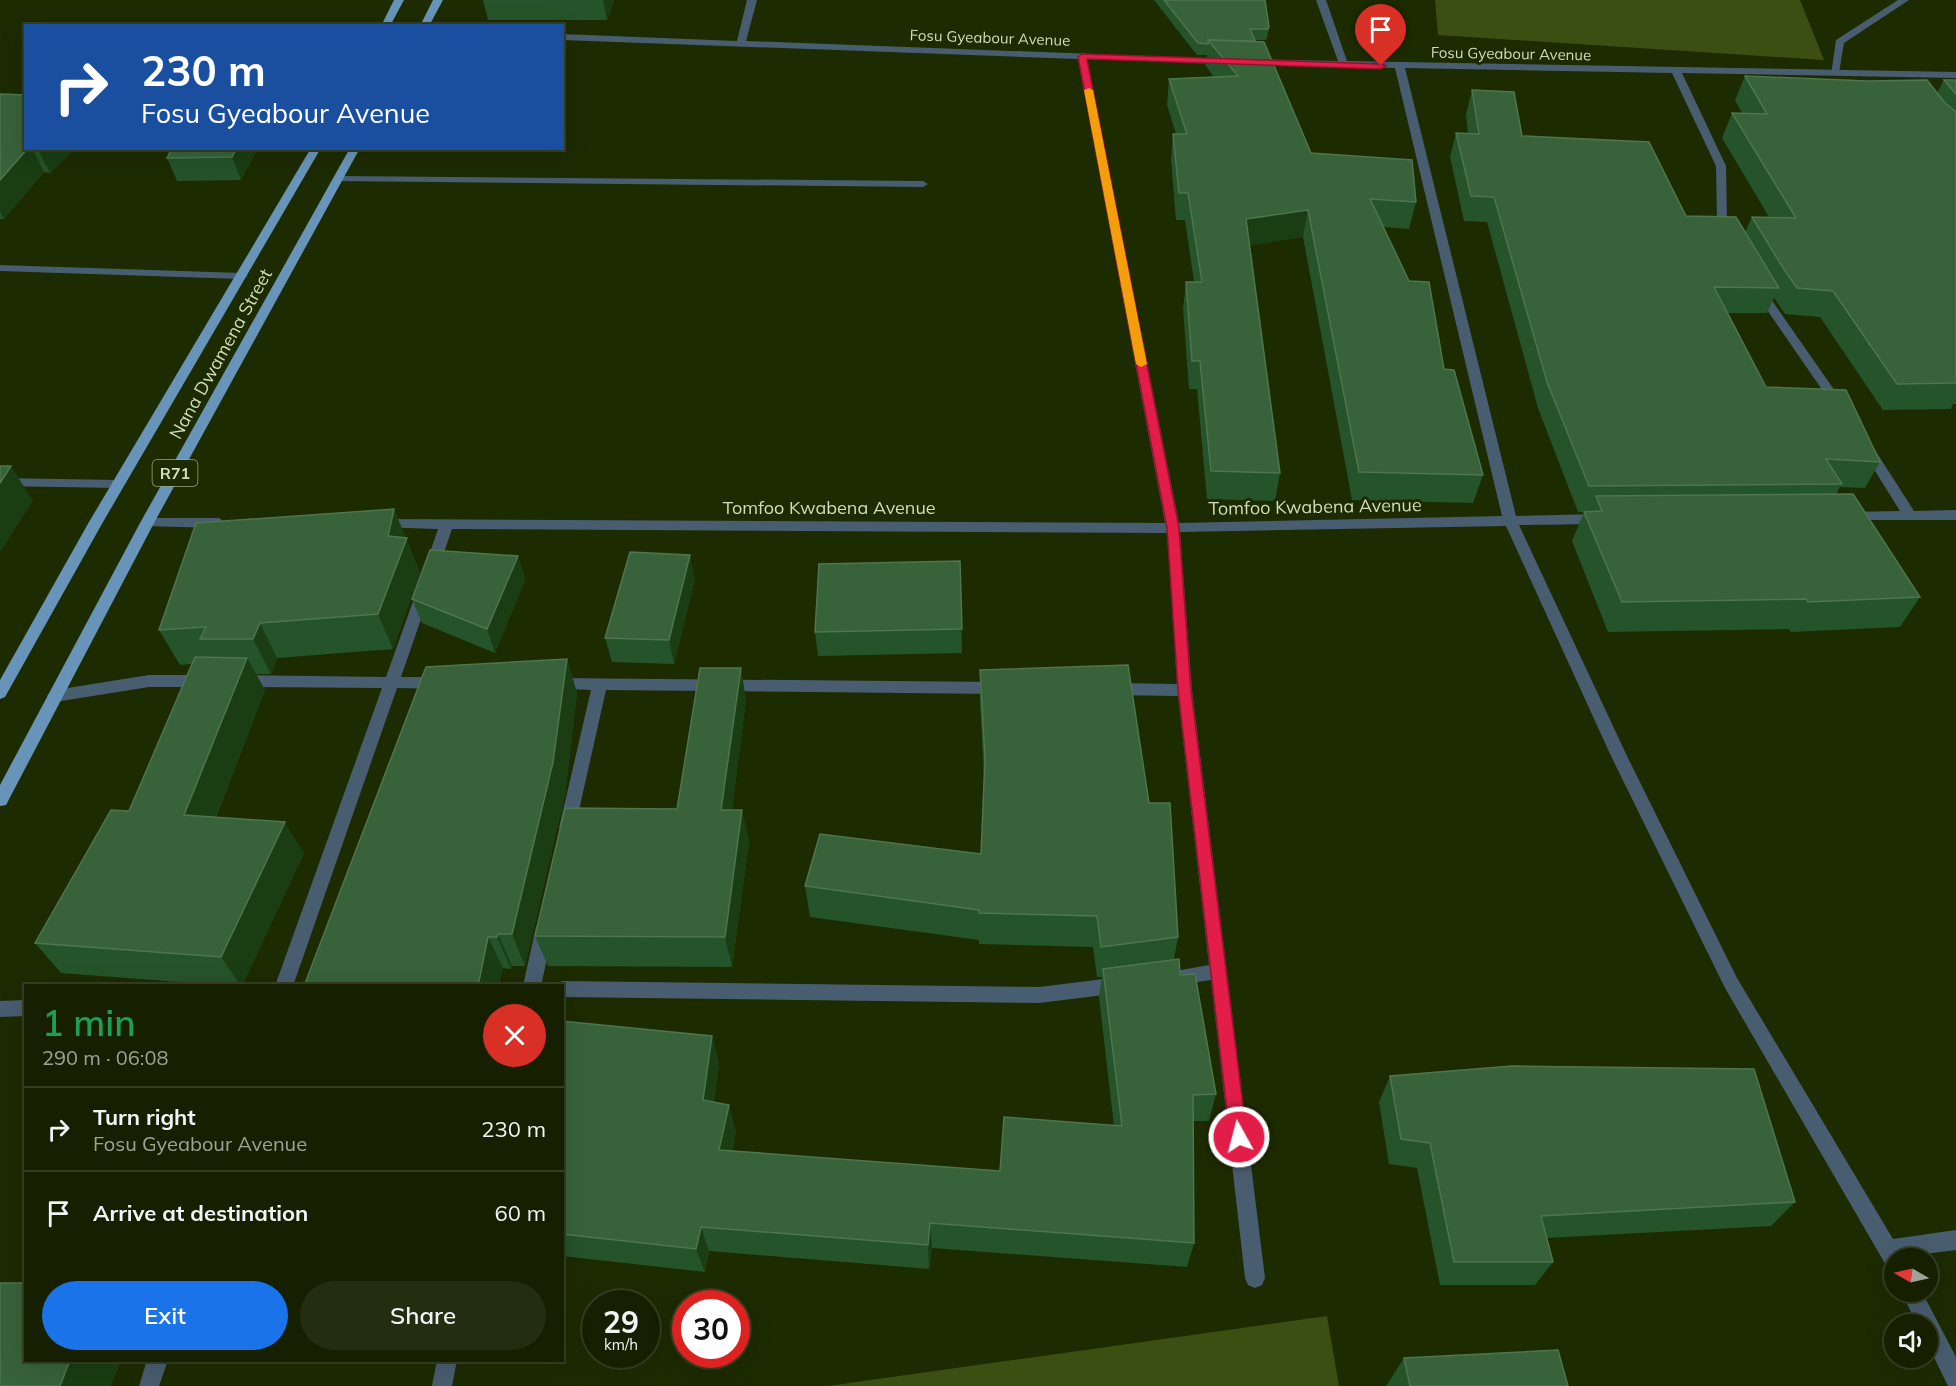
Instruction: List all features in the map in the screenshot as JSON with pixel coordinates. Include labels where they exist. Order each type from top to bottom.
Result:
[{"type":"main road","points":[[386,24],[399,0]]},
{"type":"main road","points":[[425,24],[438,0]]},
{"type":"main road","name":"Nana Dwamena Street","points":[[0,693],[118,484],[315,150]]},
{"type":"main road","name":"Nana Dwamena Street","points":[[0,800],[147,523],[354,150]]},
{"type":"street","points":[[741,44],[753,0]]},
{"type":"street","points":[[1322,0],[1344,65]]},
{"type":"street","points":[[1834,74],[1839,42],[1904,0]]},
{"type":"street","name":"Fosu Gyeabour Avenue","points":[[564,37],[1400,67],[1834,74],[1904,78],[1956,75]]},
{"type":"street","points":[[1082,57],[1173,528],[1185,690],[1255,1278]]},
{"type":"street","points":[[1400,67],[1510,520],[1619,756],[1731,983],[1888,1248]]},
{"type":"street","points":[[1676,71],[1721,166],[1722,223],[1734,244]]},
{"type":"street","points":[[338,179],[923,184]]},
{"type":"street","points":[[0,268],[242,276]]},
{"type":"street","points":[[1751,274],[1850,422]]},
{"type":"street","points":[[1862,441],[1910,516]]},
{"type":"street","points":[[0,482],[118,484]]},
{"type":"street","points":[[1830,517],[1956,515]]},
{"type":"street","name":"Tomfoo Kwabena Avenue","points":[[363,524],[1173,528],[1617,519]]},
{"type":"street","points":[[147,523],[231,523]]},
{"type":"street","points":[[285,984],[447,524]]},
{"type":"street","points":[[55,696],[149,681],[461,683]]},
{"type":"street","points":[[542,684],[1017,688]]},
{"type":"street","points":[[563,845],[600,684]]},
{"type":"street","points":[[1101,689],[1185,690]]},
{"type":"street","points":[[532,984],[548,914]]},
{"type":"street","points":[[1163,979],[1219,972]]},
{"type":"street","points":[[564,988],[1039,995],[1140,982]]},
{"type":"street","points":[[0,1009],[24,1008]]},
{"type":"street","points":[[1922,1248],[1956,1240]]},
{"type":"street","points":[[1916,1302],[1956,1378]]},
{"type":"street","points":[[149,1386],[157,1362]]},
{"type":"street","points":[[442,1386],[447,1362]]},
{"type":"green space","points":[[1435,0],[1800,0],[1824,60],[1438,35]]},
{"type":"green space","points":[[1327,1316],[1339,1386],[828,1386]]},
{"type":"building","points":[[1164,0],[1265,0],[1269,27],[1268,29],[1250,29],[1255,41],[1208,40],[1208,44],[1198,43]]},
{"type":"building","points":[[1208,40],[1264,42],[1311,153],[1412,160],[1416,202],[1370,199],[1409,281],[1429,282],[1444,369],[1454,370],[1483,475],[1359,472],[1308,210],[1246,219],[1280,473],[1211,471],[1200,361],[1192,361],[1186,282],[1202,282],[1188,193],[1179,193],[1173,134],[1187,134],[1169,79],[1238,76]]},
{"type":"building","points":[[1745,76],[1867,81],[1927,80],[1945,103],[1956,112],[1956,383],[1897,384],[1833,291],[1797,288],[1783,268],[1752,217],[1796,218],[1732,113],[1767,114]]},
{"type":"building","points":[[1944,80],[1956,80],[1956,94]]},
{"type":"building","points":[[1472,90],[1514,92],[1522,136],[1649,142],[1686,216],[1736,217],[1779,288],[1714,287],[1766,387],[1846,390],[1880,462],[1826,459],[1842,484],[1589,486],[1547,382],[1494,197],[1471,196],[1456,133],[1479,134]]},
{"type":"building","points":[[0,94],[24,95],[24,150],[26,150],[0,180]]},
{"type":"building","points":[[171,150],[236,150],[232,157],[167,158]]},
{"type":"building","points":[[0,466],[11,466],[0,483]]},
{"type":"building","points":[[1853,494],[1920,597],[1808,602],[1806,599],[1622,602],[1584,512],[1602,511],[1596,496]]},
{"type":"building","points":[[394,509],[388,536],[407,538],[378,614],[260,623],[253,639],[200,639],[206,627],[159,630],[196,523]]},
{"type":"building","points":[[430,550],[518,556],[487,629],[412,599]]},
{"type":"building","points":[[630,552],[690,555],[669,640],[605,638]]},
{"type":"building","points":[[960,561],[962,629],[815,632],[819,564]]},
{"type":"building","points":[[195,657],[247,658],[184,815],[285,822],[221,957],[35,943],[111,810],[129,811]]},
{"type":"building","points":[[567,659],[553,762],[512,934],[488,937],[478,984],[305,984],[426,667]]},
{"type":"building","points":[[1128,665],[1149,803],[1170,803],[1178,937],[1101,947],[1097,916],[979,913],[979,910],[805,886],[820,834],[981,854],[985,758],[980,670]]},
{"type":"building","points":[[700,668],[741,668],[721,810],[742,810],[725,937],[535,936],[565,808],[677,809]]},
{"type":"building","points":[[1179,959],[1180,975],[1195,974],[1216,1094],[1193,1095],[1194,1243],[930,1223],[928,1245],[701,1227],[696,1249],[564,1234],[564,1021],[712,1036],[703,1100],[729,1105],[719,1150],[1000,1171],[1004,1117],[1122,1126],[1103,969]]},
{"type":"building","points":[[1512,1066],[1754,1069],[1795,1202],[1541,1216],[1553,1262],[1454,1262],[1430,1143],[1401,1139],[1390,1076]]},
{"type":"building","points":[[0,1283],[24,1283],[24,1362],[69,1362],[60,1386],[0,1386]]},
{"type":"building","points":[[1558,1350],[1568,1386],[1410,1386],[1404,1358]]},
{"type":"slow traffic","points":[[1089,90],[1141,364]]},
{"type":"route","points":[[1239,1137],[1185,690],[1173,528],[1082,57],[1381,66]]}]
